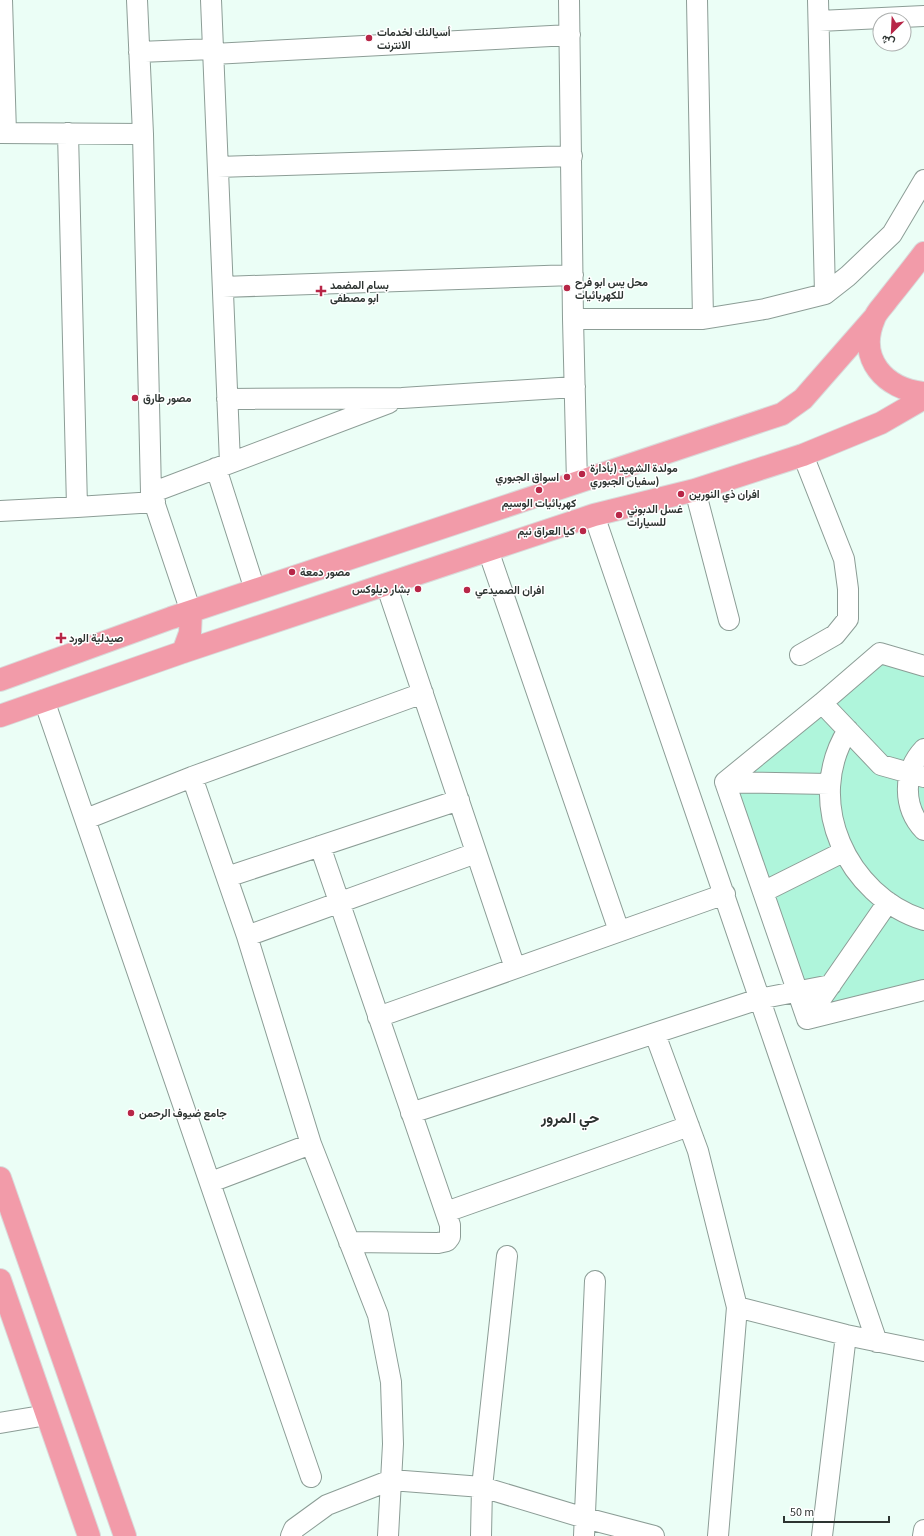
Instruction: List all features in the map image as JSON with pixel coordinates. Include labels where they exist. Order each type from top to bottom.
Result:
[{"type":"main road","points":[[0,680],[255,590],[782,414],[803,400],[874,318],[924,253]]},
{"type":"main road","points":[[874,318],[868,347],[879,371],[888,380],[899,387],[911,392],[924,393]]},
{"type":"main road","points":[[0,716],[183,652],[594,515],[695,490],[802,455],[881,422],[924,398]]},
{"type":"main road","points":[[183,652],[190,633],[191,612]]},
{"type":"main road","points":[[0,1178],[124,1536]]},
{"type":"main road","points":[[0,1280],[89,1536]]},
{"type":"main road","points":[[44,1406],[62,1408],[67,1406],[73,1398],[74,1388]]},
{"type":"main road","points":[[65,1469],[65,1459],[67,1454],[75,1448],[85,1447],[94,1452],[97,1456]]},
{"type":"street","points":[[2,0],[3,133],[143,134]]},
{"type":"street","points":[[137,0],[143,134],[153,497],[191,612]]},
{"type":"street","points":[[211,0],[227,399],[223,466],[255,590]]},
{"type":"street","points":[[570,0],[574,275],[573,319],[578,483]]},
{"type":"street","points":[[698,0],[703,318]]},
{"type":"street","points":[[818,0],[825,294]]},
{"type":"street","points":[[819,21],[924,16]]},
{"type":"street","points":[[140,52],[213,51],[570,34]]},
{"type":"street","points":[[68,133],[77,507]]},
{"type":"street","points":[[218,167],[572,156]]},
{"type":"street","points":[[573,319],[703,318],[764,309],[825,294],[848,276],[892,234],[924,180]]},
{"type":"street","points":[[223,287],[574,275]]},
{"type":"street","points":[[227,399],[402,398],[575,387]]},
{"type":"street","points":[[0,511],[77,507],[153,497],[223,466],[402,398]]},
{"type":"street","points":[[800,655],[835,635],[848,619],[848,589],[844,559],[802,455]]},
{"type":"street","points":[[695,490],[729,620]]},
{"type":"street","points":[[594,515],[725,894],[759,1000],[877,1342]]},
{"type":"street","points":[[488,550],[619,932]]},
{"type":"street","points":[[386,584],[515,968]]},
{"type":"street","points":[[725,782],[822,703],[880,653],[924,666]]},
{"type":"street","points":[[86,819],[192,777],[423,693]]},
{"type":"street","points":[[44,700],[211,1182],[311,1477]]},
{"type":"street","points":[[822,703],[881,765],[917,774]]},
{"type":"street","points":[[848,730],[839,747],[829,784],[832,818],[843,852],[854,870],[872,889],[888,902],[913,916],[924,920]]},
{"type":"street","points":[[917,774],[914,762],[924,749]]},
{"type":"street","points":[[917,774],[908,784],[910,806],[914,816],[924,830]]},
{"type":"street","points":[[192,777],[247,936],[311,1144],[378,1315],[391,1382],[393,1444],[388,1536]]},
{"type":"street","points":[[725,782],[829,784]]},
{"type":"street","points":[[725,782],[807,1019]]},
{"type":"street","points":[[227,877],[459,800]]},
{"type":"street","points":[[320,846],[450,1225],[450,1237],[446,1241],[438,1243],[349,1242]]},
{"type":"street","points":[[762,892],[843,852]]},
{"type":"street","points":[[247,936],[476,853]]},
{"type":"street","points":[[378,1017],[725,894]]},
{"type":"street","points":[[807,1019],[888,902]]},
{"type":"street","points":[[411,1114],[759,1000],[831,985]]},
{"type":"street","points":[[807,1019],[924,990]]},
{"type":"street","points":[[655,1034],[698,1151],[737,1307],[718,1536]]},
{"type":"street","points":[[446,1212],[689,1126]]},
{"type":"street","points":[[211,1182],[311,1144]]},
{"type":"street","points":[[481,1536],[482,1487],[507,1256]]},
{"type":"street","points":[[584,1527],[595,1281]]},
{"type":"street","points":[[737,1307],[846,1335],[924,1351]]},
{"type":"street","points":[[822,1536],[846,1335]]},
{"type":"street","points":[[0,1424],[44,1406]]},
{"type":"street","points":[[290,1536],[294,1529],[327,1505],[391,1480],[482,1487],[584,1527],[654,1536]]},
{"type":"street","points":[[923,1536],[924,1530]]},
{"type":"green space","points":[[879,650],[924,663],[924,992],[805,1022],[721,781]]},
{"type":"place","name":"أسيالنك لخدمات الانترنت","points":[[369,38]]},
{"type":"place","name":"محل يس ابو فرح للكهربائيات","points":[[567,288]]},
{"type":"place","name":"بسام المضمد ابو مصطفى","points":[[321,291]]},
{"type":"place","name":"مصور طارق","points":[[135,398]]},
{"type":"place","name":"مولدة الشهيد (بأدارة سفيان الجبوري)","points":[[582,474]]},
{"type":"place","name":"اسواق الجبوري","points":[[567,477]]},
{"type":"place","name":"كهربائيات الوسيم","points":[[539,490]]},
{"type":"place","name":"افران ذي النورين","points":[[681,494]]},
{"type":"place","name":"غسل الدبوني للسيارات","points":[[619,515]]},
{"type":"place","name":"کیا العراق نیم","points":[[583,531]]},
{"type":"place","name":"مصور دمعة","points":[[292,572]]},
{"type":"place","name":"بشار ديلوكس","points":[[418,589]]},
{"type":"place","name":"افران الصميدعي","points":[[467,590]]},
{"type":"place","name":"صيدلية الورد","points":[[61,638]]},
{"type":"place","name":"جامع ضيوف الرحمن","points":[[131,1113]]},
{"type":"district","name":"حي المرور","points":[[570,1118]]}]
